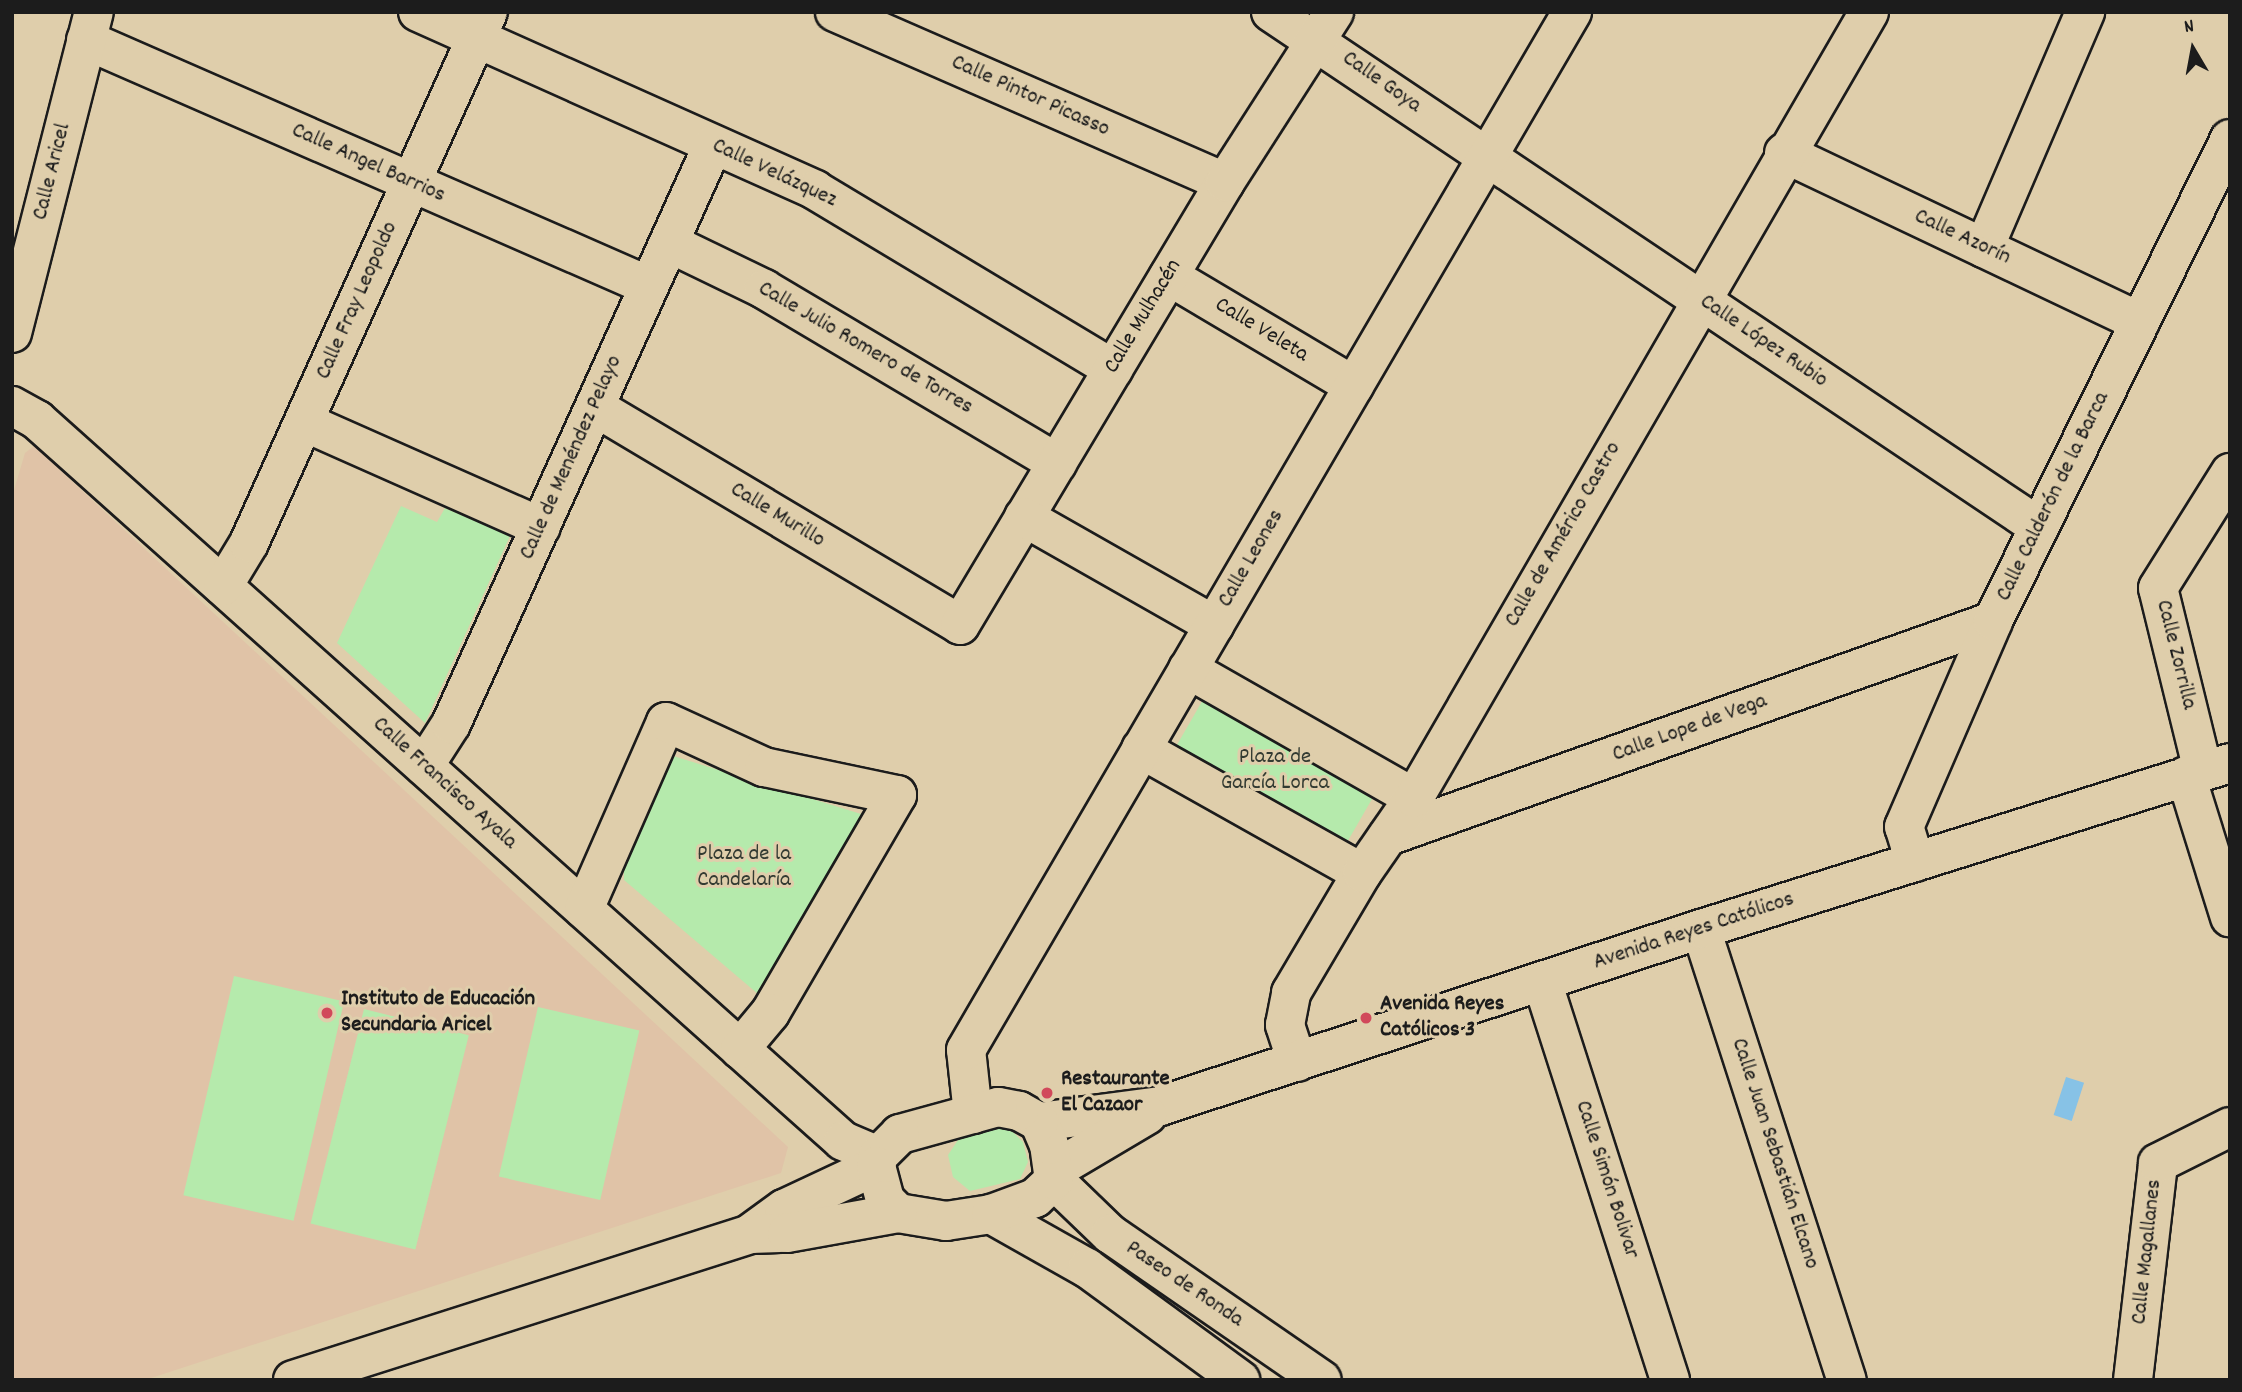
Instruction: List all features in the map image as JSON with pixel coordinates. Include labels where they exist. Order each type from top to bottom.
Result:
[{"type":"street","name":"Calle Velázquez","points":[[418,12],[482,25],[713,145],[814,190],[1113,369]]},
{"type":"street","name":"Calle Pintor Picasso","points":[[835,12],[1225,182]]},
{"type":"street","name":"Calle Leones","points":[[974,1114],[966,1050],[1572,12]]},
{"type":"street","name":"Calle de Américo Castro","points":[[1297,1062],[1285,1025],[1291,993],[1362,873],[1414,798],[1699,299],[1869,12]]},
{"type":"street","points":[[1984,248],[2085,12]]},
{"type":"street","name":"Calle Goya","points":[[1274,13],[1325,25],[1488,158]]},
{"type":"street","name":"Calle Fray Leopoldo","points":[[223,586],[249,543],[482,25]]},
{"type":"street","name":"Calle Mulhacén","points":[[960,625],[1225,182],[1325,25]]},
{"type":"street","name":"Calle Angel Barrios","points":[[90,26],[411,183],[649,286]]},
{"type":"street","name":"Calle Aricel","points":[[12,333],[90,26]]},
{"type":"street","name":"Calle Calderón de la Barca","points":[[1915,862],[1904,827],[1993,621],[2140,322],[2221,180],[2230,139]]},
{"type":"street","name":"Calle de Menéndez Pelayo","points":[[424,766],[452,724],[713,145]]},
{"type":"street","name":"Calle Azorín","points":[[1784,153],[2140,322]]},
{"type":"street","name":"Calle López Rubio","points":[[1488,158],[2039,527]]},
{"type":"street","name":"Calle Julio Romero de Torres","points":[[669,243],[764,289],[1057,463]]},
{"type":"street","name":"Calle Veleta","points":[[1169,276],[1354,386]]},
{"type":"street","name":"Calle Francisco Ayala","points":[[12,406],[37,420],[843,1141],[877,1161]]},
{"type":"street","name":"Calle Murillo","points":[[595,407],[960,625]]},
{"type":"street","points":[[304,422],[541,527]]},
{"type":"street","name":"Calle Zorrilla","points":[[2230,473],[2158,588],[2206,770],[2230,917]]},
{"type":"street","points":[[1024,517],[1214,625]]},
{"type":"street","name":"Calle Lope de Vega","points":[[1388,836],[1993,621]]},
{"type":"street","points":[[1188,669],[1414,798]]},
{"type":"street","points":[[584,909],[666,722],[764,766],[897,795],[770,1013],[740,1049]]},
{"type":"street","points":[[1141,749],[1362,873]]},
{"type":"street","name":"Avenida Reyes Católicos","points":[[1038,1122],[1160,1106],[1701,929],[2206,770]]},
{"type":"street","name":"Calle Juan Sebastián Elcano","points":[[1701,929],[1847,1380]]},
{"type":"street","name":"Calle Simón Bolivar","points":[[1542,981],[1670,1380]]},
{"type":"street","name":"Avenida Reyes Católicos","points":[[1055,1175],[1160,1106]]},
{"type":"street","points":[[293,1380],[750,1234],[787,1233],[898,1213],[946,1221],[991,1214],[1035,1198],[1055,1175],[1038,1122],[1019,1111],[999,1107],[900,1134],[877,1161],[784,1209],[750,1234]]},
{"type":"street","name":"Calle Magallanes","points":[[2133,1380],[2158,1163],[2230,1127]]},
{"type":"street","points":[[877,1161],[885,1200],[898,1213]]},
{"type":"street","name":"Paseo de Ronda","points":[[1055,1175],[1110,1234],[1322,1380]]},
{"type":"street","name":"Paseo de Ronda","points":[[991,1214],[1087,1268],[1240,1380]]},
{"type":"shaded area","name":"Instituto de Educación Secundaria Aricel","points":[[34,446],[788,1147],[781,1173],[145,1380],[12,1380],[12,497],[25,453]]},
{"type":"green space","points":[[401,506],[437,522],[445,508],[510,536],[425,723],[337,643]]},
{"type":"green space","name":"Plaza de García Lorca","points":[[1204,698],[1374,796],[1346,844],[1176,746]]},
{"type":"green space","name":"Plaza de la Candelaría","points":[[670,755],[874,818],[775,993],[758,994],[624,880],[624,856]]},
{"type":"green space","points":[[234,976],[344,1001],[293,1221],[183,1195]]},
{"type":"green space","points":[[538,1007],[639,1030],[600,1200],[499,1177]]},
{"type":"green space","points":[[364,1009],[469,1035],[415,1250],[311,1223]]},
{"type":"green space","points":[[1008,1127],[1023,1142],[1028,1162],[1020,1179],[970,1191],[953,1177],[948,1155],[960,1137]]},
{"type":"water","points":[[2066,1077],[2084,1083],[2072,1121],[2054,1115]]},
{"type":"place","name":"Instituto de Educación Secundaria Aricel","points":[[327,1013]]},
{"type":"place","name":"Avenida Reyes Católicos 3","points":[[1366,1018]]},
{"type":"place","name":"Restaurante El Cazaor","points":[[1047,1093]]}]
